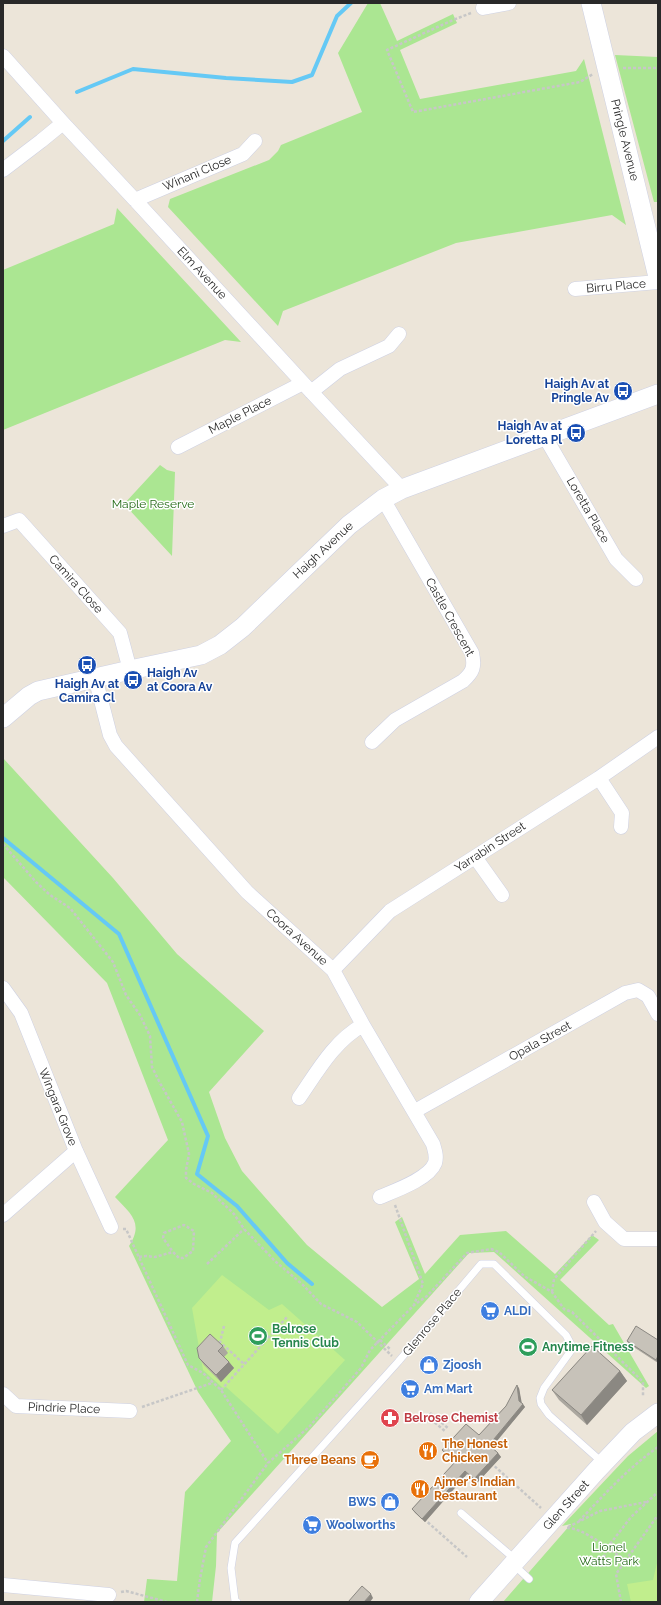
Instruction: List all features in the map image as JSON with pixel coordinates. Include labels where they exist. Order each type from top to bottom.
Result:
[{"type":"street","points":[[483,8],[509,3]]},
{"type":"street","name":"Pringle Avenue","points":[[591,3],[658,277]]},
{"type":"street","name":"Elm Avenue","points":[[3,56],[62,123],[402,489]]},
{"type":"street","points":[[3,170],[42,141],[62,123]]},
{"type":"street","name":"Winani Close","points":[[135,200],[243,154],[255,141]]},
{"type":"street","name":"Birru Place","points":[[575,289],[658,282]]},
{"type":"street","name":"Maple Place","points":[[178,447],[307,388],[340,369],[390,346],[399,334]]},
{"type":"street","name":"Haigh Avenue","points":[[3,718],[29,696],[38,691],[201,655],[220,645],[243,627],[349,525],[383,499],[402,489],[658,394]]},
{"type":"street","name":"Loretta Place","points":[[545,436],[616,559],[636,579]]},
{"type":"street","name":"Castle Crescent","points":[[372,742],[395,720],[462,681],[471,673],[474,662],[472,653],[383,499]]},
{"type":"street","name":"Camira Close","points":[[3,526],[19,520],[107,618],[120,633],[130,670]]},
{"type":"street","name":"Coora Avenue","points":[[96,677],[110,735],[116,746],[247,892],[333,970],[363,1025],[415,1111],[433,1144],[436,1155],[434,1164],[429,1171],[418,1180],[385,1195]]},
{"type":"street","name":"Yarrabin Street","points":[[333,970],[390,911],[599,778],[658,737]]},
{"type":"street","points":[[599,778],[622,813],[621,827]]},
{"type":"street","points":[[475,857],[502,895]]},
{"type":"street","name":"Wingara Grove","points":[[3,988],[21,1013],[76,1151],[111,1227]]},
{"type":"street","name":"Opala Street","points":[[415,1111],[625,993],[638,990],[648,996],[658,1014]]},
{"type":"street","points":[[299,1098],[324,1061],[352,1031],[363,1025]]},
{"type":"street","points":[[3,1215],[76,1151]]},
{"type":"street","points":[[594,1202],[605,1222],[624,1239],[658,1239]]},
{"type":"street","name":"Pindrie Place","points":[[3,1394],[16,1406],[130,1411]]},
{"type":"street","name":"Glen Street","points":[[479,1602],[633,1432],[658,1413]]},
{"type":"street","points":[[3,1585],[109,1595]]},
{"type":"lane","name":"Glenrose Place","points":[[237,1602],[235,1601],[230,1568],[234,1543],[398,1362],[481,1264],[494,1264],[539,1313],[566,1335],[573,1348],[544,1388],[540,1398],[541,1404],[549,1415],[603,1464]]},
{"type":"lane","points":[[461,1513],[515,1562],[529,1579]]},
{"type":"path","points":[[483,8],[388,50],[414,112],[580,82],[607,68],[658,68]]},
{"type":"path","points":[[3,844],[36,882],[50,895],[70,908],[113,962],[126,995],[140,1015],[150,1036],[152,1067],[182,1122],[189,1154],[186,1178],[212,1194],[234,1214],[244,1229],[275,1261],[303,1284],[321,1304],[357,1322],[398,1362]]},
{"type":"path","points":[[197,1602],[206,1547],[268,1464],[309,1427],[361,1368],[370,1350],[414,1305],[423,1284],[385,1195]]},
{"type":"path","points":[[552,1292],[554,1279],[605,1222]]},
{"type":"path","points":[[184,1225],[194,1231],[194,1251],[183,1258],[178,1258],[173,1252],[164,1238],[164,1233],[184,1225]]},
{"type":"path","points":[[111,1227],[126,1229],[188,1365],[203,1373],[221,1390],[268,1464]]},
{"type":"path","points":[[207,1264],[244,1229]]},
{"type":"path","points":[[139,1258],[146,1256],[155,1257],[173,1252]]},
{"type":"path","points":[[221,1390],[287,1317]]},
{"type":"path","points":[[224,1326],[220,1342],[244,1364]]},
{"type":"path","points":[[380,1340],[390,1349]]},
{"type":"path","points":[[130,1411],[212,1382]]},
{"type":"path","points":[[430,1413],[449,1429]]},
{"type":"path","points":[[427,1416],[446,1432]]},
{"type":"path","points":[[579,1521],[614,1484],[642,1458],[658,1447]]},
{"type":"path","points":[[487,1467],[491,1463],[541,1508]]},
{"type":"path","points":[[601,1567],[607,1548],[630,1517],[658,1492]]},
{"type":"path","points":[[565,1528],[600,1511],[648,1501]]},
{"type":"path","points":[[621,1602],[616,1574],[624,1560],[658,1515]]},
{"type":"path","points":[[422,1517],[467,1557]]},
{"type":"path","points":[[575,1528],[624,1560]]},
{"type":"path","points":[[109,1595],[126,1591],[167,1602]]},
{"type":"green space","points":[[368,3],[380,3],[397,41],[453,14],[457,23],[400,50],[420,99],[576,71],[584,59],[626,225],[612,215],[456,243],[283,311],[278,326],[168,207],[170,199],[269,160],[278,151],[281,145],[362,112],[338,53]]},
{"type":"green space","points":[[615,55],[658,57],[658,202],[654,202]]},
{"type":"green space","points":[[117,208],[241,342],[225,340],[3,430],[3,270],[114,224]]},
{"type":"green space","name":"Maple Reserve","points":[[160,465],[167,470],[175,472],[172,556],[124,504]]},
{"type":"green space","points":[[3,758],[113,878],[177,954],[264,1031],[209,1092],[225,1138],[242,1171],[307,1245],[382,1307],[419,1279],[395,1222],[402,1217],[425,1274],[460,1235],[506,1231],[555,1274],[592,1235],[599,1240],[560,1280],[609,1325],[613,1324],[649,1386],[646,1388],[494,1252],[469,1253],[217,1533],[216,1566],[212,1602],[144,1602],[147,1579],[177,1581],[185,1492],[231,1441],[198,1392],[129,1246],[135,1231],[134,1219],[115,1197],[168,1140],[107,983],[3,877]]},
{"type":"green space","name":"Belrose Tennis Club","points":[[222,1275],[269,1310],[282,1304],[345,1360],[278,1434],[226,1387],[223,1388],[203,1370],[192,1308]]},
{"type":"green space","name":"Lionel Watts Park","points":[[658,1431],[658,1602],[503,1602],[571,1524],[562,1526],[628,1456]]},
{"type":"green space","points":[[658,1559],[658,1602],[631,1602],[627,1584],[653,1580]]},
{"type":"building","points":[[636,1326],[658,1340],[658,1356],[656,1360],[627,1341]]},
{"type":"building","points":[[210,1334],[223,1346],[218,1351],[229,1362],[216,1375],[199,1358],[197,1348]]},
{"type":"building","points":[[592,1346],[620,1371],[581,1415],[552,1390]]},
{"type":"building","points":[[517,1385],[519,1401],[523,1404],[489,1445],[498,1453],[474,1479],[465,1471],[422,1519],[412,1509],[455,1462],[442,1450],[466,1424],[479,1435],[506,1406]]},
{"type":"building","points":[[362,1586],[371,1594],[364,1602],[348,1602]]},
{"type":"waterway","points":[[77,92],[133,69],[226,78],[292,82],[312,75],[337,16],[351,3]]},
{"type":"waterway","points":[[3,141],[30,117]]},
{"type":"waterway","points":[[3,838],[119,934],[208,1136],[197,1174],[237,1206],[287,1263],[312,1284]]},
{"type":"place","name":"Haigh Av at Pringle Av","points":[[623,391]]},
{"type":"place","name":"Haigh Av at Loretta Pl","points":[[576,433]]},
{"type":"place","name":"Haigh Av at Camira Cl","points":[[87,665]]},
{"type":"place","name":"Haigh Av at Coora Av","points":[[133,680]]},
{"type":"place","name":"ALDI","points":[[490,1311]]},
{"type":"place","name":"Belrose Tennis Club","points":[[258,1336]]},
{"type":"place","name":"Anytime Fitness","points":[[528,1347]]},
{"type":"place","name":"Zjoosh","points":[[429,1365]]},
{"type":"place","name":"Am Mart","points":[[410,1389]]},
{"type":"place","name":"Belrose Chemist","points":[[390,1418]]},
{"type":"place","name":"The Honest Chicken","points":[[428,1451]]},
{"type":"place","name":"Three Beans","points":[[370,1460]]},
{"type":"place","name":"Ajmer's Indian Restaurant","points":[[420,1489]]},
{"type":"place","name":"BWS","points":[[390,1502]]},
{"type":"place","name":"Woolworths","points":[[312,1525]]}]
